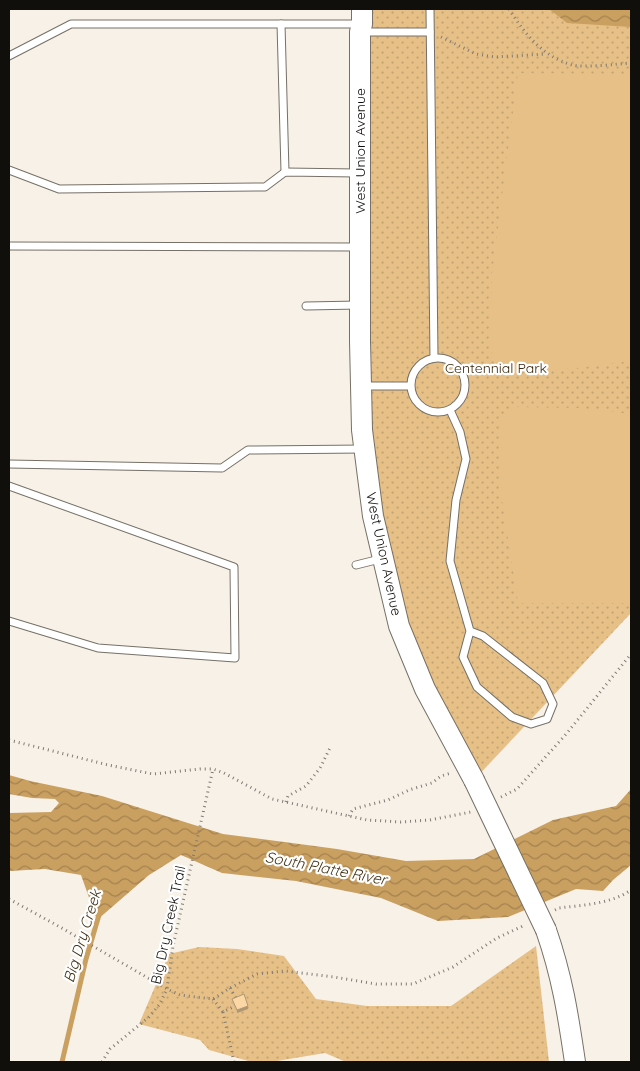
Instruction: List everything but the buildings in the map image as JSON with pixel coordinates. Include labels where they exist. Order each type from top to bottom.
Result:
[{"type":"street","name":"West Union Avenue","points":[[361,22],[360,305],[362,430],[373,516],[399,626],[425,690],[474,780],[543,921],[558,964],[566,1001],[575,1062]]},
{"type":"lane","points":[[430,9],[434,358]]},
{"type":"lane","points":[[9,56],[71,24],[361,22],[430,32]]},
{"type":"lane","points":[[281,24],[285,172]]},
{"type":"lane","points":[[9,170],[59,189],[265,187],[285,172],[360,173]]},
{"type":"lane","points":[[9,246],[360,247]]},
{"type":"lane","points":[[306,306],[360,305]]},
{"type":"lane","points":[[434,358],[445,359],[454,364],[462,372],[465,382],[464,394],[458,403],[450,410],[439,413],[428,411],[419,406],[410,386],[412,376],[417,368],[424,361],[434,358]]},
{"type":"lane","points":[[361,386],[410,386]]},
{"type":"lane","points":[[450,410],[460,432],[466,459],[456,500],[450,561],[470,631],[463,657],[477,687],[512,716],[531,724],[547,719],[553,704],[543,683],[483,636],[470,631]]},
{"type":"lane","points":[[9,464],[222,468],[248,450],[364,449]]},
{"type":"lane","points":[[9,486],[234,567],[235,658],[98,648],[9,621]]},
{"type":"lane","points":[[356,565],[383,558]]},
{"type":"path","points":[[509,9],[524,32],[546,54],[574,65],[631,63]]},
{"type":"path","points":[[430,32],[476,54],[496,58],[546,54]]},
{"type":"path","points":[[500,797],[517,789],[567,733],[631,654]]},
{"type":"path","points":[[9,740],[108,765],[153,774],[213,769],[272,798],[367,820],[401,822],[468,813],[476,809]]},
{"type":"path","points":[[286,802],[288,796],[306,786],[320,768],[330,748]]},
{"type":"path","name":"Big Dry Creek Trail","points":[[102,1062],[110,1049],[149,1017],[159,1005],[167,989],[173,946],[213,769]]},
{"type":"path","points":[[349,816],[353,809],[388,800],[409,790],[432,783],[441,776],[454,772]]},
{"type":"path","points":[[9,900],[60,927],[167,989],[180,995],[213,999],[257,974],[285,971],[376,984],[413,984],[453,967],[497,938],[543,921],[559,908],[599,903],[631,890]]},
{"type":"path","points":[[223,1012],[239,1005],[230,988]]},
{"type":"path","points":[[213,999],[223,1012],[234,1062]]},
{"type":"green space","name":"Centennial Park","points":[[362,9],[631,9],[631,613],[474,780],[425,689],[364,449]]},
{"type":"green space","points":[[518,73],[631,74],[631,361],[577,368],[509,373],[490,351],[492,273]]},
{"type":"green space","points":[[511,407],[580,408],[631,414],[631,600],[624,603],[518,603],[500,488],[499,418]]},
{"type":"green space","points":[[536,946],[549,1062],[346,1062],[325,1053],[271,1062],[252,1062],[209,1050],[200,1040],[139,1024],[169,954],[199,947],[237,949],[284,956],[316,999],[367,1006],[451,1006]]},
{"type":"water","points":[[549,9],[631,9],[631,27],[567,23]]},
{"type":"water","name":"South Platte River","points":[[9,775],[102,796],[223,834],[337,849],[406,861],[474,859],[553,820],[616,806],[631,789],[631,865],[603,891],[576,889],[508,917],[438,921],[381,898],[296,881],[222,873],[181,855],[149,875],[97,920],[81,875],[45,869],[9,871],[9,813],[51,812],[59,803],[55,799],[9,794]]},
{"type":"waterway","name":"Big Dry Creek","points":[[62,1062],[86,959],[99,915]]}]
